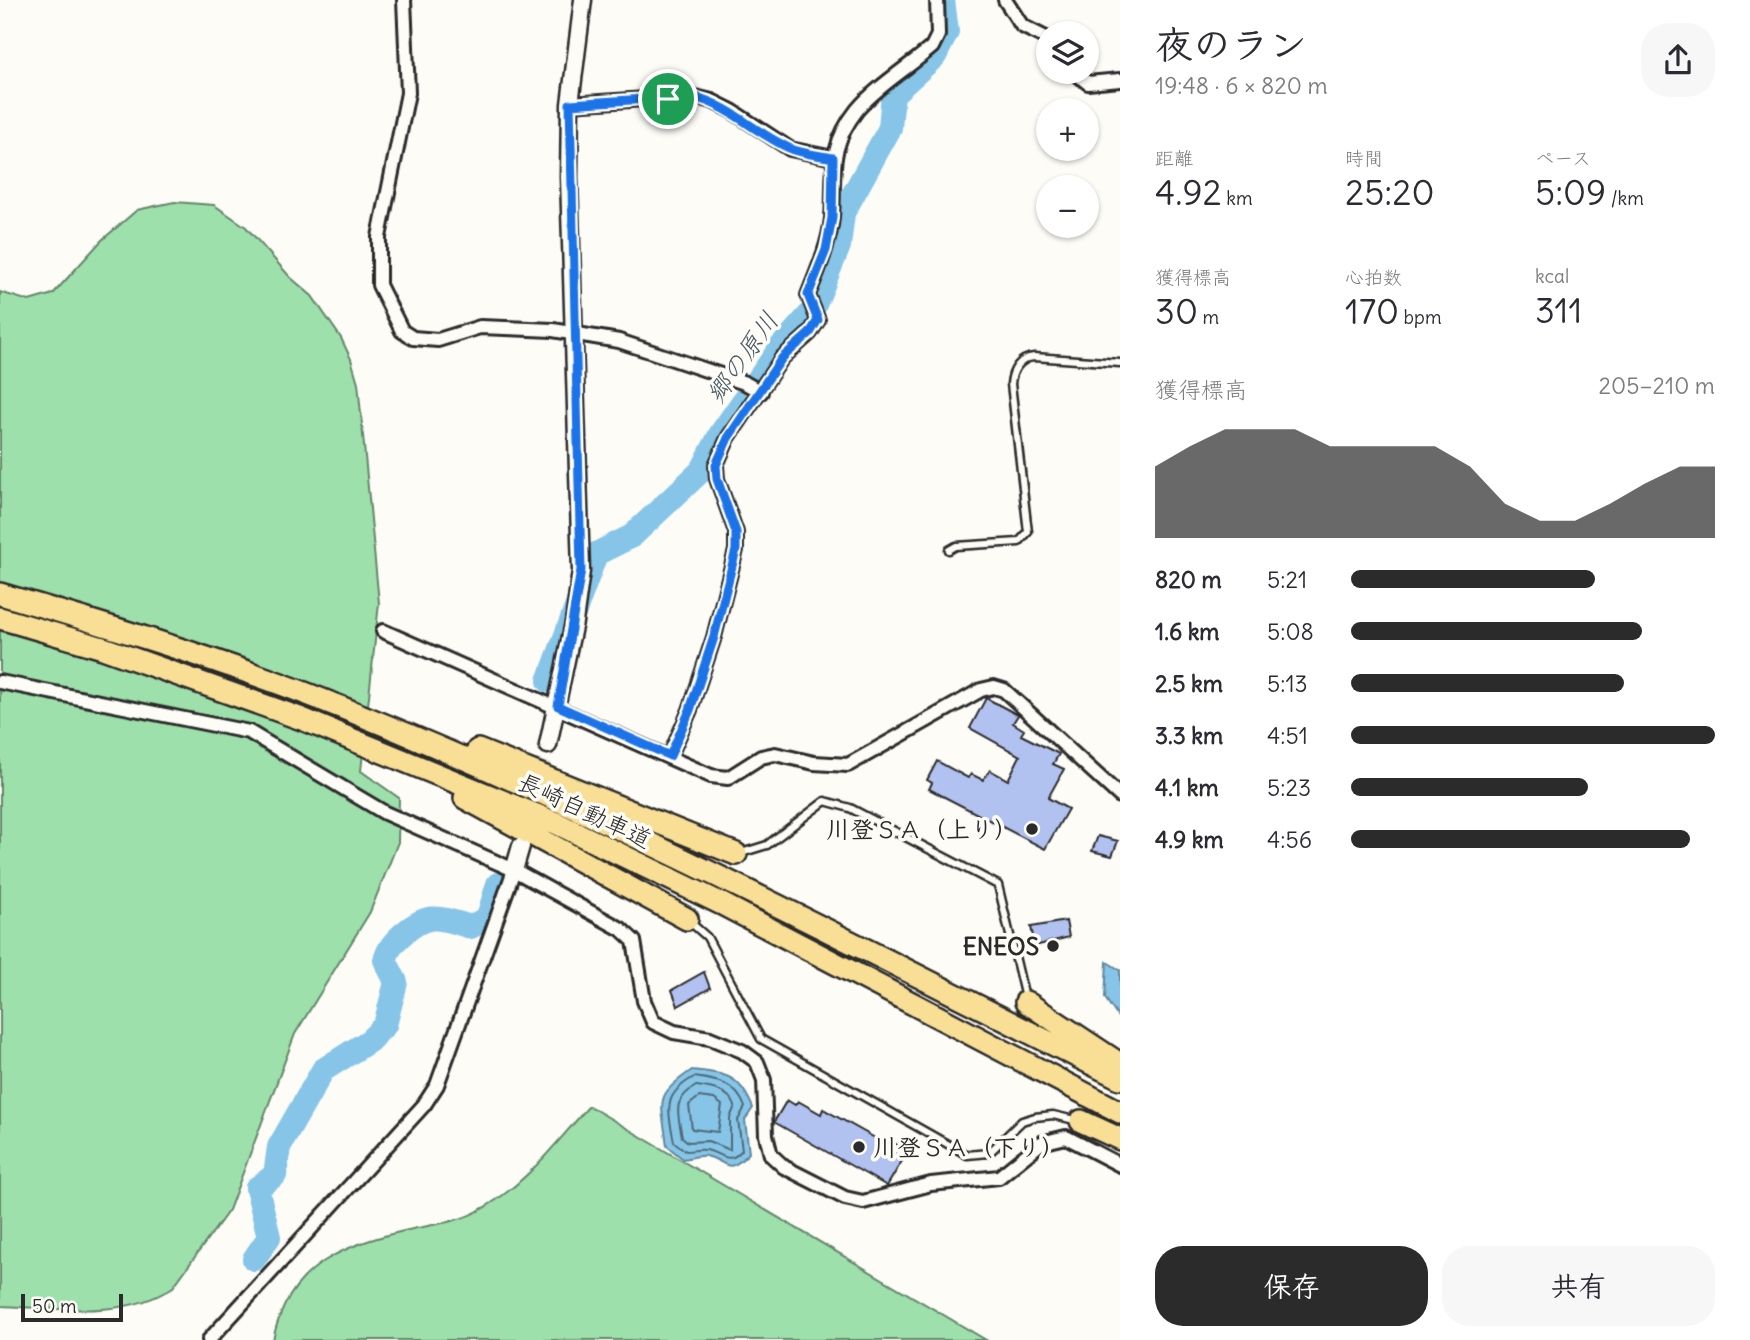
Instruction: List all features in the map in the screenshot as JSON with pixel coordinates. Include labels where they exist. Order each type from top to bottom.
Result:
[{"type":"highway","name":"長崎自動車道","points":[[0,594],[125,630],[313,696],[563,802],[1120,1078]]},
{"type":"highway","name":"長崎自動車道","points":[[0,618],[103,649],[302,719],[556,823],[710,898],[1120,1112]]},
{"type":"highway","points":[[313,696],[445,737],[736,854]]},
{"type":"highway","points":[[400,758],[478,806],[528,830],[687,919]]},
{"type":"highway","points":[[1026,1002],[1120,1064]]},
{"type":"highway","points":[[1081,1121],[1120,1139]]},
{"type":"street","points":[[404,0],[408,93],[379,237],[379,285],[402,331],[413,338],[438,340],[457,331],[480,327],[553,330],[618,341],[745,383],[761,392]]},
{"type":"street","points":[[548,746],[558,706],[581,570],[570,104],[583,0]]},
{"type":"street","points":[[670,756],[690,710],[714,637],[736,550],[736,532],[717,479],[716,465],[728,438],[782,358],[810,333],[818,320],[808,295],[826,250],[832,218],[833,158],[838,142],[858,109],[932,47],[938,35],[937,0]]},
{"type":"street","points":[[1005,0],[1022,26],[1036,33]]},
{"type":"street","points":[[1099,81],[1120,80]]},
{"type":"street","points":[[570,104],[691,96],[712,101],[732,111],[790,149],[833,158]]},
{"type":"street","points":[[383,631],[558,706],[710,776],[728,778],[761,757],[775,754],[814,763],[848,765],[981,690],[994,687],[1004,690],[1120,796]]},
{"type":"street","points":[[0,682],[249,732],[385,813],[514,870],[621,929],[634,941],[644,1001],[653,1022],[674,1032],[710,1038],[741,1051],[757,1062],[764,1080],[766,1135],[771,1155],[784,1167],[845,1198],[863,1202],[931,1184],[999,1177],[1041,1143],[1066,1137],[1120,1165]]},
{"type":"street","points":[[209,1340],[431,1095],[446,1068],[521,846]]},
{"type":"lane","points":[[949,551],[956,546],[1019,542],[1028,532],[1011,384],[1012,375],[1018,365],[1026,357],[1120,363]]},
{"type":"lane","points":[[736,854],[767,845],[825,802],[850,808],[998,885],[1026,1002]]},
{"type":"lane","points":[[687,919],[707,937],[761,1039],[967,1155],[989,1153],[1022,1121],[1035,1116],[1053,1115],[1081,1121]]},
{"type":"green space","points":[[174,202],[214,205],[246,227],[290,277],[312,296],[341,338],[351,359],[358,383],[379,603],[361,771],[399,798],[398,842],[370,912],[295,1034],[229,1210],[173,1287],[134,1304],[112,1308],[66,1310],[0,1306],[0,292],[29,301],[53,294],[102,240],[137,210]]},
{"type":"green space","points":[[589,1106],[986,1340],[273,1340],[281,1314],[292,1292],[307,1275],[325,1261],[368,1241],[456,1220],[478,1211],[510,1190],[524,1177]]},
{"type":"water","points":[[1107,962],[1120,970],[1120,1020],[1105,998]]},
{"type":"water","points":[[692,1070],[723,1075],[737,1082],[753,1108],[745,1120],[749,1153],[731,1166],[706,1156],[683,1159],[667,1146],[662,1109],[665,1094]]},
{"type":"building","points":[[986,698],[1018,715],[1013,723],[1024,730],[1021,735],[1059,754],[1053,764],[1064,769],[1048,798],[1068,809],[1045,849],[929,789],[932,783],[927,780],[937,761],[968,778],[971,774],[983,780],[990,770],[1008,780],[1020,756],[970,728]]},
{"type":"building","points":[[1098,836],[1118,841],[1112,856],[1092,851]]},
{"type":"building","points":[[1066,921],[1069,937],[1035,946],[1031,927]]},
{"type":"building","points":[[704,972],[710,988],[678,1006],[672,990]]},
{"type":"building","name":"川登ＳＡ（下り）","points":[[787,1100],[795,1105],[798,1101],[821,1114],[823,1109],[884,1143],[887,1139],[908,1151],[887,1186],[774,1122]]},
{"type":"waterway","name":"郷の原川","points":[[549,681],[596,554],[632,536],[702,470],[721,433],[780,348],[812,312],[839,246],[843,213],[890,128],[893,94],[935,56],[947,32],[943,0]]},
{"type":"waterway","name":"郷の原川","points":[[254,1259],[269,1237],[257,1188],[275,1175],[279,1147],[323,1070],[369,1041],[385,1025],[396,982],[385,960],[390,948],[413,926],[428,919],[443,919],[471,927],[488,917],[498,884]]},
{"type":"tunnel","points":[[527,823],[548,745]]},
{"type":"place","name":"川登ＳＡ（上り）","points":[[1032,829]]},
{"type":"place","name":"ENEOS","points":[[1053,946]]},
{"type":"place","name":"川登ＳＡ（下り）","points":[[859,1147]]},
{"type":"route","points":[[691,96],[712,101],[790,149],[833,158],[832,218],[826,250],[808,295],[818,320],[810,333],[782,358],[728,438],[716,465],[717,479],[736,532],[736,550],[714,637],[690,710],[670,756],[558,706],[581,570],[569,177],[570,104],[668,99],[691,96]]}]
